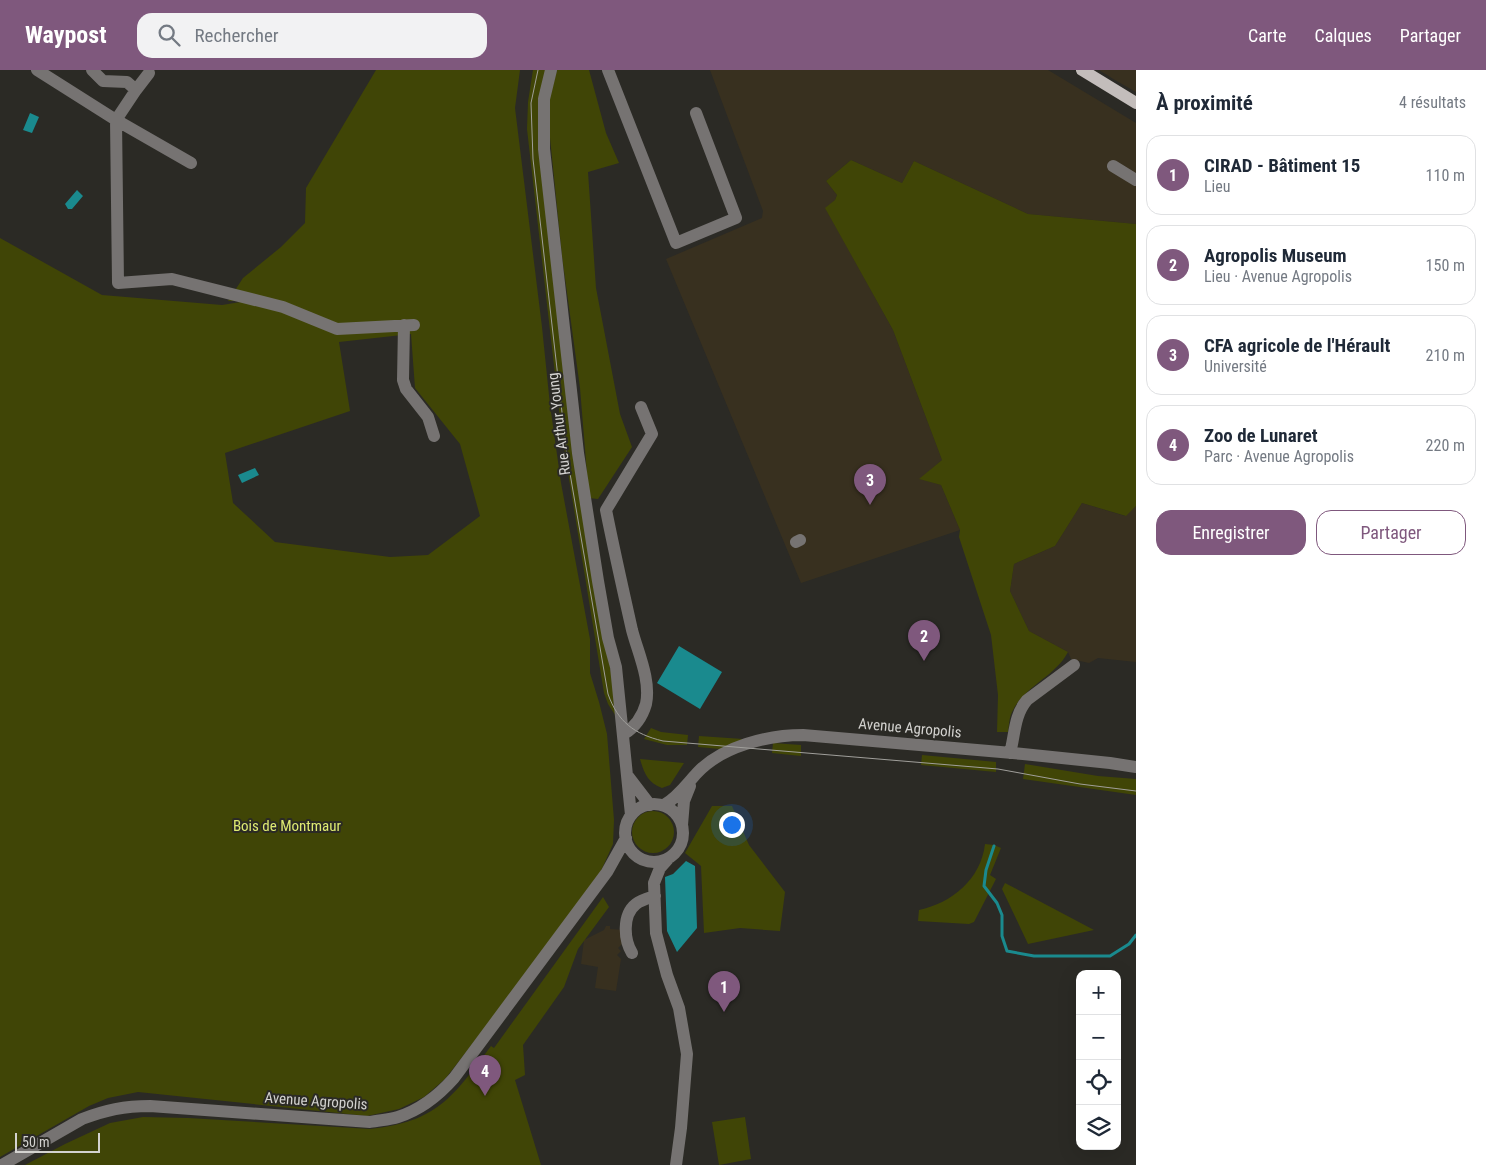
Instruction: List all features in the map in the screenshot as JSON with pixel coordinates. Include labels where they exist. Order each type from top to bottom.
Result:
[{"type":"main road","points":[[1082,70],[1136,103]]},
{"type":"street","points":[[38,70],[116,120],[191,163]]},
{"type":"street","points":[[92,70],[103,81],[127,82],[136,90]]},
{"type":"street","name":"Rue Arthur Young","points":[[551,70],[544,99],[543,118],[546,168],[579,462],[608,638],[616,667],[632,815]]},
{"type":"street","points":[[608,70],[676,243],[736,218],[696,113]]},
{"type":"street","points":[[149,73],[116,120],[118,282],[172,279],[283,307],[337,329],[409,325],[403,380],[406,389],[428,417],[434,436]]},
{"type":"street","points":[[1113,166],[1136,180]]},
{"type":"street","points":[[624,734],[634,727],[646,705],[646,680],[606,510],[652,434],[641,407]]},
{"type":"street","points":[[1010,753],[1016,722],[1022,706],[1027,700],[1074,665]]},
{"type":"street","name":"Avenue Agropolis","points":[[664,805],[714,760],[738,747],[782,735],[803,735],[1010,753],[1136,767]]},
{"type":"street","points":[[626,773],[650,805]]},
{"type":"street","name":"Avenue Agropolis","points":[[682,825],[684,801],[692,779]]},
{"type":"street","points":[[654,883],[660,868],[673,855],[681,844],[683,838],[682,825],[674,812],[664,805],[656,804],[637,809],[626,826],[626,838],[633,853],[645,861],[655,863],[668,859]]},
{"type":"street","name":"Avenue Agropolis","points":[[2,1165],[82,1119],[126,1106],[150,1106],[370,1122],[397,1117],[415,1110],[444,1090],[454,1078],[612,865],[626,838]]},
{"type":"street","name":"Avenue Agropolis","points":[[612,865],[633,853]]},
{"type":"street","points":[[645,861],[654,883],[656,933],[667,975],[679,1008],[687,1054],[676,1165]]},
{"type":"street","points":[[632,953],[627,944],[626,929],[628,916],[636,904],[655,896]]},
{"type":"shaded area","points":[[710,70],[1048,70],[1136,123],[1136,224],[1028,214],[914,161],[902,183],[851,160],[826,181],[837,195],[835,200],[826,209],[893,330],[942,460],[920,479],[941,485],[960,530],[801,583],[666,259],[762,218],[763,211]]},
{"type":"shaded area","points":[[1099,70],[1136,70],[1136,92],[1115,80]]},
{"type":"shaded area","points":[[1082,503],[1125,516],[1136,506],[1136,662],[1098,658],[1089,663],[1071,659],[1068,652],[1029,631],[1010,591],[1014,564],[1055,546]]},
{"type":"shaded area","points":[[606,926],[610,926],[610,929],[624,930],[622,944],[618,948],[621,951],[617,955],[621,959],[616,991],[595,988],[598,967],[581,964],[584,940],[604,930]]},
{"type":"green space","name":"Bois de Montmaur","points":[[376,70],[520,70],[515,108],[550,405],[561,483],[590,639],[590,673],[607,734],[614,820],[613,844],[600,873],[501,1007],[445,1079],[424,1097],[399,1109],[367,1116],[138,1092],[108,1098],[89,1106],[0,1157],[0,238],[102,295],[222,305],[247,301],[228,301],[243,278],[281,247],[305,223],[306,188]],"holes":[[[411,334],[415,388],[460,444],[480,516],[428,555],[390,557],[275,542],[233,503],[225,453],[350,411],[339,342]]]},
{"type":"green space","points":[[533,70],[547,70],[542,94],[604,630],[619,721],[608,704],[604,693],[562,436],[527,129],[528,102]]},
{"type":"green space","points":[[557,70],[589,70],[606,133],[619,163],[588,172],[596,288],[620,414],[632,447],[598,499],[589,498],[580,388],[562,256],[549,128],[550,97]]},
{"type":"green space","points":[[851,160],[902,183],[914,161],[1028,214],[1136,224],[1136,506],[1126,516],[1082,503],[1055,546],[1014,564],[1010,591],[1029,631],[1068,652],[1055,668],[1017,703],[1011,714],[1008,732],[997,732],[998,695],[991,635],[959,537],[960,530],[941,485],[919,479],[942,460],[893,330],[825,208],[835,200],[837,195],[826,181]]},
{"type":"green space","points":[[651,728],[661,732],[688,735],[687,745],[667,745],[644,739]]},
{"type":"green space","points":[[699,736],[743,739],[720,749],[698,747]]},
{"type":"green space","points":[[773,743],[801,745],[801,756],[772,753]]},
{"type":"green space","points":[[922,755],[996,762],[996,772],[921,765]]},
{"type":"green space","points":[[640,759],[684,763],[670,785],[662,788],[647,777]]},
{"type":"green space","points":[[1025,764],[1098,776],[1136,779],[1136,795],[1023,779]]},
{"type":"green space","points":[[712,806],[732,806],[749,845],[785,892],[780,931],[740,928],[704,933],[701,866],[685,853]]},
{"type":"green space","points":[[653,811],[668,817],[674,832],[668,847],[653,853],[638,847],[632,832],[638,817]]},
{"type":"green space","points":[[985,844],[1001,848],[990,875],[996,879],[974,922],[969,924],[918,921],[919,910],[943,902],[963,888],[978,868]]},
{"type":"green space","points":[[1005,883],[1094,930],[1028,944],[1002,889]]},
{"type":"green space","points":[[603,897],[609,907],[578,949],[564,987],[523,1045],[525,1075],[515,1080],[541,1165],[25,1165],[110,1123],[143,1117],[370,1129],[393,1126],[428,1113],[454,1093],[491,1046],[494,1048]]},
{"type":"green space","points":[[745,1117],[751,1159],[719,1165],[712,1122]]},
{"type":"water","points":[[30,113],[39,117],[32,133],[23,130]]},
{"type":"water","points":[[77,190],[83,196],[72,209],[68,209],[65,204]]},
{"type":"water","points":[[255,468],[259,475],[242,483],[238,475]]},
{"type":"water","points":[[679,646],[722,672],[700,709],[657,683]]},
{"type":"water","points":[[686,861],[695,866],[697,928],[677,952],[667,931],[665,877],[673,874]]},
{"type":"waterway","points":[[994,846],[986,870],[984,886],[997,903],[1002,915],[1002,936],[1007,951],[1034,956],[1110,956],[1129,944],[1136,935]]},
{"type":"tram line","points":[[538,70],[531,103],[533,159],[567,456],[608,694],[622,719],[644,735],[663,741],[998,769],[1080,784],[1136,791]]},
{"type":"place","name":"CFA agricole de l'Hérault","points":[[870,505]]},
{"type":"place","name":"Agropolis Museum","points":[[924,661]]},
{"type":"place","name":"CIRAD - Bâtiment 15","points":[[724,1012]]},
{"type":"place","name":"Zoo de Lunaret","points":[[485,1096]]}]
